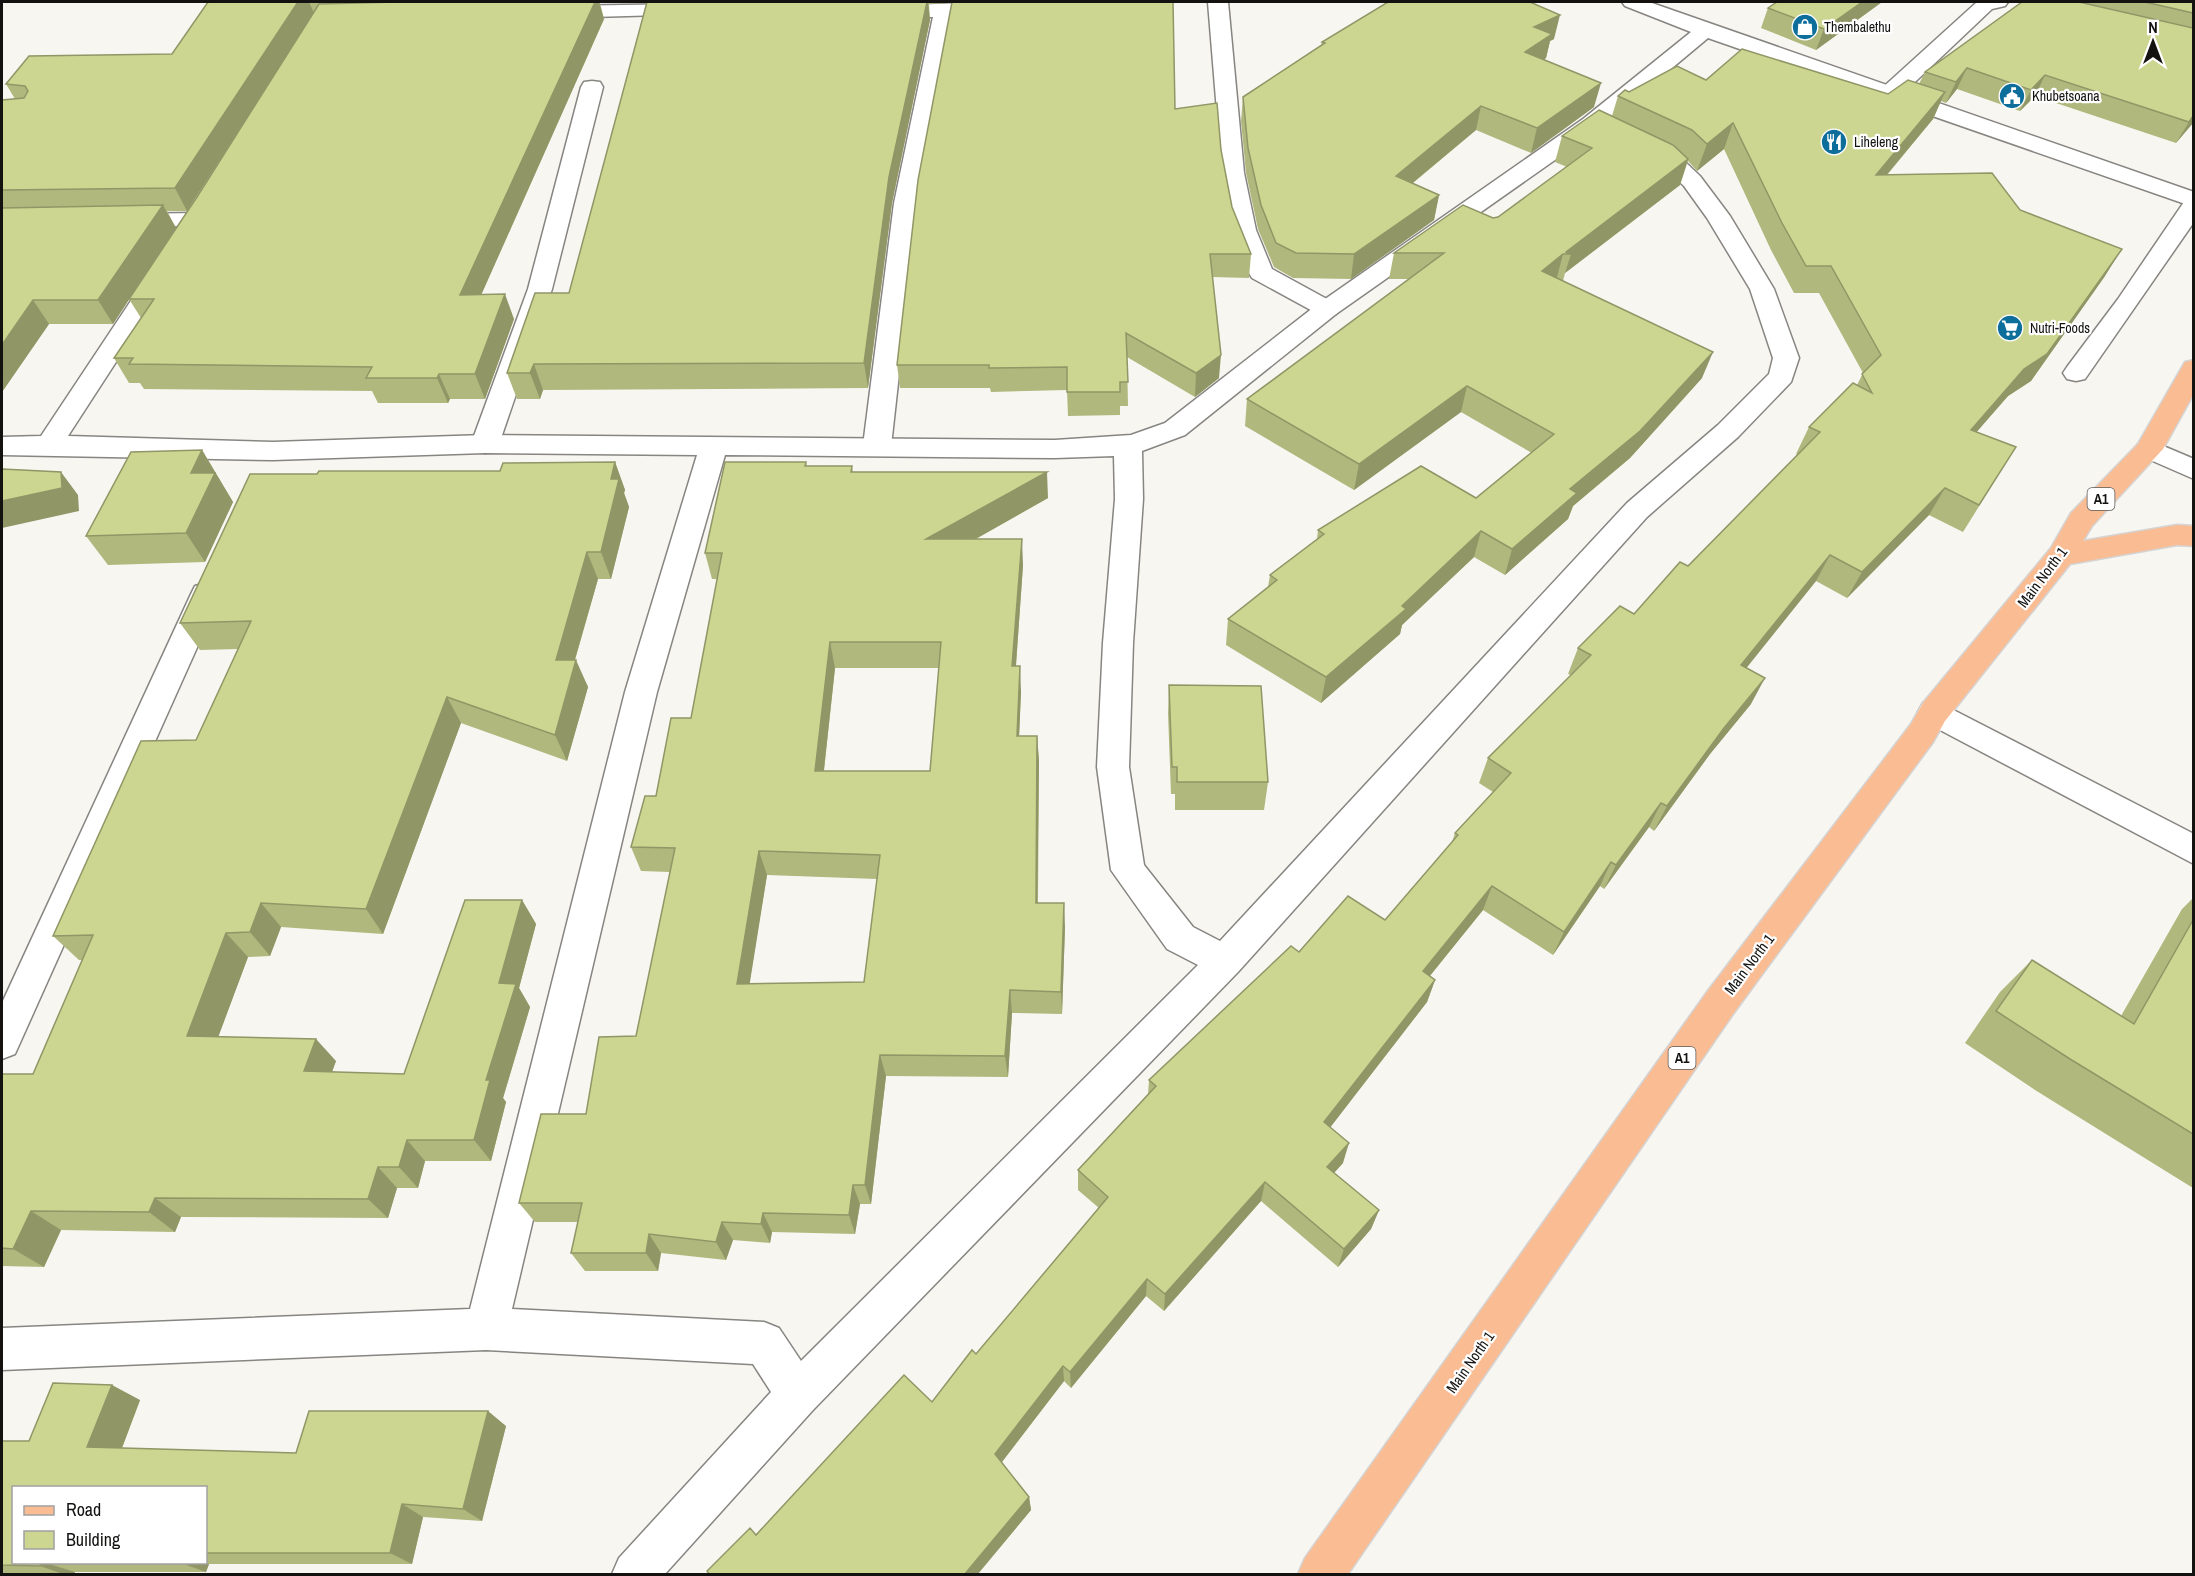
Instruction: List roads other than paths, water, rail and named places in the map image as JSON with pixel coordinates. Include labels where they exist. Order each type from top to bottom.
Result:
[{"type":"main road","name":"Main North 1","points":[[1321,1575],[1720,1003],[1922,733],[1934,712],[2061,555],[2081,520],[2149,449],[2193,368]]},
{"type":"main road","points":[[2061,555],[2177,535],[2193,536]]},
{"type":"street","points":[[862,12],[921,7],[944,12],[976,10],[1014,2]]},
{"type":"street","points":[[1218,2],[1233,173],[1244,230],[1261,273],[1327,309]]},
{"type":"street","points":[[1632,2],[1705,30],[2193,202],[2127,304],[2076,373]]},
{"type":"street","points":[[1889,94],[1985,5],[1998,2]]},
{"type":"street","points":[[541,12],[645,6],[713,10]]},
{"type":"street","points":[[877,446],[906,203],[944,12]]},
{"type":"street","points":[[2,446],[50,445],[273,451],[485,444],[1055,449],[1128,447],[1152,441],[1175,429],[1327,309],[1591,124],[1705,30]]},
{"type":"street","points":[[485,444],[540,289],[592,87]]},
{"type":"street","points":[[635,1575],[798,1395],[1225,961],[1637,510],[1728,431],[1765,396],[1782,376],[1786,358],[1762,289],[1718,216],[1692,181],[1674,164],[1591,124]]},
{"type":"street","points":[[106,221],[190,230],[208,200]]},
{"type":"street","points":[[50,445],[171,259]]},
{"type":"street","points":[[486,1329],[583,922],[638,704],[714,445]]},
{"type":"street","points":[[1128,447],[1129,499],[1118,643],[1113,767],[1128,870],[1180,938],[1225,961]]},
{"type":"street","points":[[2149,449],[2193,470]]},
{"type":"street","points":[[258,484],[273,451]]},
{"type":"street","points":[[2,1042],[218,570]]},
{"type":"street","points":[[1934,712],[2193,850]]},
{"type":"street","points":[[2,1349],[486,1329],[764,1343],[798,1395]]},
{"type":"place","name":"Thembalethu","points":[[1805,27]]},
{"type":"place","name":"Khubetsoana","points":[[2012,96]]},
{"type":"place","name":"Liheleng","points":[[1834,142]]},
{"type":"place","name":"Nutri-Foods","points":[[2010,328]]}]
